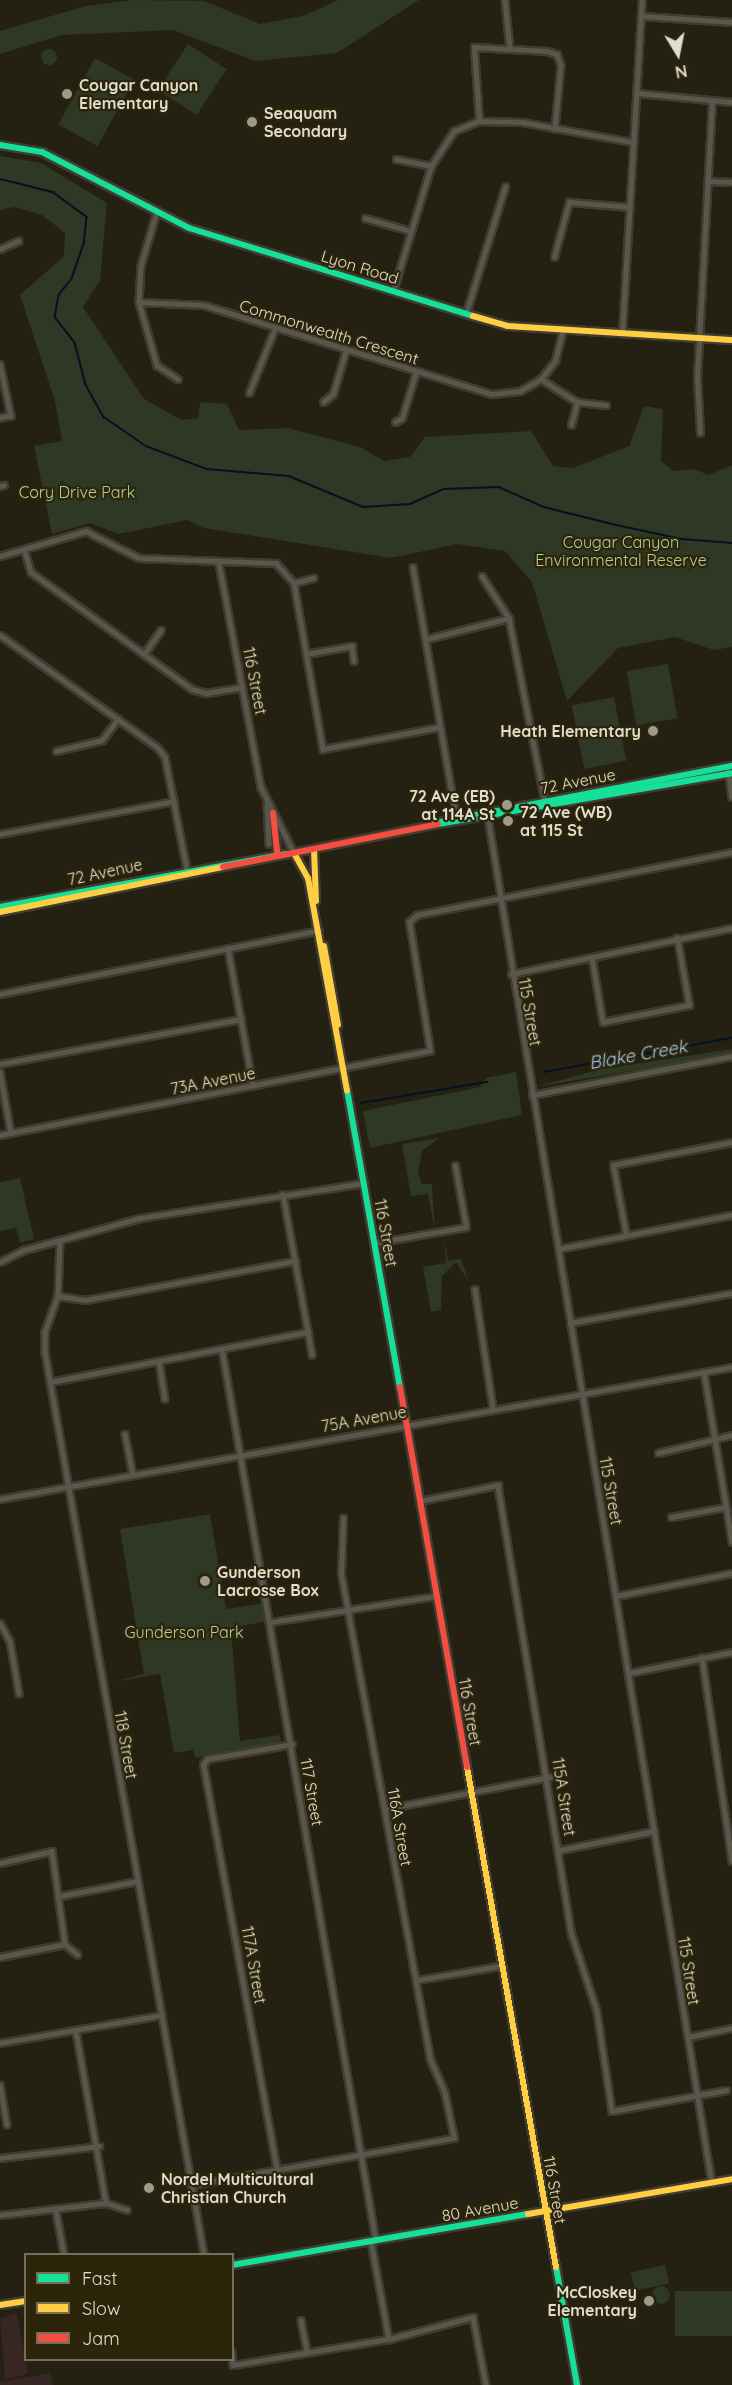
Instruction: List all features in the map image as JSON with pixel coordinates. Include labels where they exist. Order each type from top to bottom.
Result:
[{"type":"street","points":[[505,0],[510,49]]},
{"type":"street","points":[[622,333],[642,0]]},
{"type":"street","points":[[641,16],[732,22]]},
{"type":"street","points":[[479,121],[474,47],[510,49],[557,54],[555,129]]},
{"type":"street","points":[[636,93],[732,102]]},
{"type":"street","points":[[700,433],[700,338],[712,100]]},
{"type":"street","points":[[393,291],[431,166],[454,131],[479,121],[555,129],[632,142]]},
{"type":"street","name":"Lyon Road","points":[[0,144],[42,152],[156,215],[507,326],[732,340]]},
{"type":"street","points":[[396,159],[431,166]]},
{"type":"street","points":[[707,181],[732,182]]},
{"type":"street","points":[[466,313],[505,187]]},
{"type":"street","points":[[554,257],[569,202],[630,207]]},
{"type":"street","points":[[156,215],[141,266],[140,302],[157,365],[178,379]]},
{"type":"street","points":[[365,218],[411,231]]},
{"type":"street","points":[[0,249],[18,241]]},
{"type":"street","name":"Commonwealth Crescent","points":[[140,302],[186,302],[492,394],[520,391],[542,379]]},
{"type":"street","points":[[249,393],[274,328]]},
{"type":"street","points":[[563,330],[555,361],[542,379],[577,402],[606,405]]},
{"type":"street","points":[[323,402],[333,394],[346,350]]},
{"type":"street","points":[[0,364],[11,416],[0,418]]},
{"type":"street","points":[[396,422],[402,418],[416,372]]},
{"type":"street","points":[[571,426],[577,402]]},
{"type":"street","points":[[0,556],[25,552],[86,531],[139,558],[219,563],[276,563],[289,573],[294,583],[323,749],[439,727]]},
{"type":"street","points":[[25,552],[31,572],[199,691],[242,687]]},
{"type":"street","name":"116 Street","points":[[219,563],[267,804],[269,844]]},
{"type":"street","points":[[413,567],[456,817]]},
{"type":"street","points":[[482,576],[509,618],[545,802]]},
{"type":"street","points":[[294,583],[313,578]]},
{"type":"street","points":[[426,639],[509,618]]},
{"type":"street","points":[[144,654],[161,630]]},
{"type":"street","points":[[0,636],[118,719],[165,757],[187,869]]},
{"type":"street","points":[[306,654],[352,646],[354,662]]},
{"type":"street","points":[[56,751],[102,740],[118,719]]},
{"type":"street","points":[[730,770],[732,797]]},
{"type":"street","name":"72 Avenue","points":[[429,826],[456,817],[730,770]]},
{"type":"street","name":"72 Avenue","points":[[0,912],[429,826],[484,819],[730,770]]},
{"type":"street","points":[[0,834],[174,801]]},
{"type":"street","name":"116 Street","points":[[267,804],[290,854],[308,878],[320,930],[500,1966],[577,2385]]},
{"type":"street","points":[[484,819],[496,810]]},
{"type":"street","points":[[273,813],[277,852]]},
{"type":"street","name":"115 Street","points":[[484,819],[558,1249],[712,2183]]},
{"type":"street","points":[[314,849],[315,910]]},
{"type":"street","name":"72 Avenue","points":[[0,907],[277,852],[290,854]]},
{"type":"street","points":[[498,898],[732,852]]},
{"type":"street","name":"73A Avenue","points":[[0,1135],[430,1051],[409,922],[417,915],[498,898]]},
{"type":"street","points":[[511,974],[732,928]]},
{"type":"street","points":[[0,993],[320,930]]},
{"type":"street","points":[[592,957],[603,1022],[689,1005],[677,938]]},
{"type":"street","points":[[228,948],[253,1086]]},
{"type":"street","points":[[0,1064],[241,1019]]},
{"type":"street","points":[[532,1095],[732,1056]]},
{"type":"street","points":[[0,1072],[11,1133]]},
{"type":"street","points":[[626,1235],[613,1165],[732,1142]]},
{"type":"street","points":[[374,1243],[466,1227],[455,1166]]},
{"type":"street","points":[[0,1262],[60,1240],[140,1218],[364,1183]]},
{"type":"street","points":[[283,1194],[312,1354]]},
{"type":"street","points":[[558,1249],[732,1215]]},
{"type":"street","name":"118 Street","points":[[60,1240],[58,1296],[45,1332],[50,1382],[71,1486],[204,2253]]},
{"type":"street","points":[[58,1296],[86,1300],[295,1261]]},
{"type":"street","points":[[475,1289],[493,1408]]},
{"type":"street","points":[[570,1323],[732,1293]]},
{"type":"street","points":[[50,1382],[308,1332]]},
{"type":"street","name":"117 Street","points":[[222,1349],[362,2156],[389,2339]]},
{"type":"street","points":[[159,1361],[165,1399]]},
{"type":"street","name":"75A Avenue","points":[[0,1499],[405,1423],[732,1366]]},
{"type":"street","points":[[704,1372],[732,1542]]},
{"type":"street","points":[[124,1434],[133,1475]]},
{"type":"street","points":[[658,1453],[732,1435]]},
{"type":"street","name":"115A Street","points":[[419,1501],[498,1485],[550,1777],[577,1960],[597,2011],[612,2111],[697,2095]]},
{"type":"street","points":[[671,1517],[726,1507]]},
{"type":"street","name":"116A Street","points":[[343,1518],[341,1573],[430,2059],[444,2091],[454,2138],[362,2156]]},
{"type":"street","points":[[616,1596],[732,1573]]},
{"type":"street","points":[[271,1622],[435,1596]]},
{"type":"street","points":[[0,1623],[10,1641],[19,1693]]},
{"type":"street","points":[[629,1674],[732,1652]]},
{"type":"street","points":[[702,1657],[732,1861]]},
{"type":"street","name":"117A Street","points":[[277,2171],[203,1765],[207,1759],[292,1744]]},
{"type":"street","points":[[385,1809],[550,1777]]},
{"type":"street","points":[[725,1820],[732,1818]]},
{"type":"street","points":[[560,1850],[654,1831]]},
{"type":"street","points":[[0,1863],[52,1851],[65,1944],[77,1954]]},
{"type":"street","points":[[60,1896],[138,1881]]},
{"type":"street","points":[[0,1957],[65,1944]]},
{"type":"street","points":[[417,1980],[500,1966]]},
{"type":"street","points":[[0,2043],[162,2015]]},
{"type":"street","points":[[688,2037],[732,2028]]},
{"type":"street","points":[[76,2031],[99,2146],[106,2203]]},
{"type":"street","points":[[0,2085],[7,2124]]},
{"type":"street","points":[[697,2095],[726,2090]]},
{"type":"street","points":[[0,2158],[99,2146]]},
{"type":"street","points":[[192,2185],[362,2156]]},
{"type":"street","name":"80 Avenue","points":[[234,2265],[732,2179]]},
{"type":"street","points":[[0,2216],[56,2211],[106,2203],[126,2210]]},
{"type":"street","points":[[56,2211],[64,2253]]},
{"type":"street","points":[[0,2305],[24,2301]]},
{"type":"street","points":[[233,2361],[233,2365],[389,2339],[473,2317],[486,2385]]},
{"type":"street","points":[[301,2320],[307,2352]]},
{"type":"shaded area","points":[[17,2313],[28,2374],[5,2379],[0,2318]]},
{"type":"shaded area","points":[[50,2373],[53,2385],[0,2385],[0,2382]]},
{"type":"green space","points":[[133,0],[204,1],[260,24],[303,16],[338,0],[419,0],[337,53],[255,61],[173,30],[62,35],[0,54],[0,31],[86,6]]},
{"type":"green space","points":[[188,44],[227,69],[197,115],[158,90]]},
{"type":"green space","points":[[49,49],[57,57],[49,65],[41,57]]},
{"type":"green space","points":[[95,58],[134,80],[98,146],[58,124]]},
{"type":"green space","name":"Cougar Canyon Environmental Reserve","points":[[0,156],[41,163],[107,203],[100,280],[83,307],[144,399],[182,420],[198,418],[200,402],[227,404],[239,430],[288,428],[360,447],[384,461],[410,457],[425,437],[531,431],[553,466],[573,468],[629,446],[644,406],[663,409],[661,461],[674,471],[693,469],[709,475],[732,465],[732,647],[714,650],[675,637],[618,648],[567,701],[532,582],[505,551],[457,544],[391,558],[204,528],[187,520],[119,534],[90,523],[52,534],[34,446],[62,441],[55,401],[20,295],[64,256],[65,233],[42,215],[14,207],[0,210]]},
{"type":"green space","points":[[668,664],[678,718],[636,725],[627,671]]},
{"type":"green space","points":[[614,697],[626,761],[584,769],[572,705]]},
{"type":"green space","points":[[732,1049],[732,1054],[535,1087],[597,1070]]},
{"type":"green space","points":[[516,1072],[522,1115],[370,1148],[363,1111],[480,1087],[486,1078]]},
{"type":"green space","points":[[439,1138],[422,1151],[418,1172],[422,1184],[432,1184],[435,1232],[428,1194],[411,1196],[402,1144]]},
{"type":"green space","points":[[20,1178],[34,1239],[20,1243],[16,1228],[0,1231],[0,1182]]},
{"type":"green space","points":[[444,1239],[448,1261],[461,1259],[469,1282],[456,1262],[442,1276],[441,1310],[431,1312],[423,1267],[446,1263]]},
{"type":"green space","name":"Gunderson Park","points":[[210,1514],[226,1609],[265,1603],[268,1621],[231,1628],[240,1741],[280,1735],[281,1743],[195,1758],[193,1750],[174,1753],[160,1674],[112,1682],[144,1674],[120,1529]]},
{"type":"green space","points":[[665,2265],[669,2284],[635,2291],[631,2272]]},
{"type":"green space","points":[[657,2286],[665,2286],[670,2291],[668,2302],[657,2304],[652,2299],[652,2291]]},
{"type":"green space","points":[[675,2291],[732,2291],[732,2336],[675,2336]]},
{"type":"waterway","points":[[0,179],[53,192],[87,217],[84,244],[72,279],[59,295],[55,317],[75,343],[86,385],[104,417],[146,446],[207,469],[289,476],[363,507],[410,504],[443,489],[499,487],[544,507],[612,524],[682,539],[732,543]]},
{"type":"waterway","name":"Blake Creek","points":[[544,1072],[732,1038]]},
{"type":"waterway","name":"Blake Creek","points":[[361,1103],[487,1082]]},
{"type":"traffic: fast","points":[[0,145],[42,152],[189,228],[473,316]]},
{"type":"traffic: fast","points":[[435,823],[732,766]]},
{"type":"traffic: fast","points":[[438,824],[732,773]]},
{"type":"traffic: fast","points":[[0,907],[286,854]]},
{"type":"traffic: fast","points":[[347,1090],[400,1387]]},
{"type":"traffic: fast","points":[[234,2265],[528,2214]]},
{"type":"traffic: fast","points":[[556,2267],[577,2385]]},
{"type":"traffic: slow","points":[[473,316],[507,326],[732,340]]},
{"type":"traffic: slow","points":[[314,849],[316,901]]},
{"type":"traffic: slow","points":[[294,853],[308,878],[347,1090]]},
{"type":"traffic: slow","points":[[0,912],[223,867]]},
{"type":"traffic: slow","points":[[324,946],[338,1025]]},
{"type":"traffic: slow","points":[[467,1767],[556,2267]]},
{"type":"traffic: slow","points":[[528,2214],[732,2179]]},
{"type":"traffic: slow","points":[[0,2305],[24,2301]]},
{"type":"traffic: jam","points":[[273,813],[277,852]]},
{"type":"traffic: jam","points":[[223,867],[438,824]]},
{"type":"traffic: jam","points":[[400,1387],[467,1767]]},
{"type":"place","name":"Cougar Canyon Elementary","points":[[67,94]]},
{"type":"place","name":"Seaquam Secondary","points":[[252,122]]},
{"type":"place","name":"Heath Elementary","points":[[653,731]]},
{"type":"place","name":"72 Ave (EB) at 114A St","points":[[507,805]]},
{"type":"place","name":"72 Ave (WB) at 115 St","points":[[508,821]]},
{"type":"place","name":"Gunderson Lacrosse Box","points":[[205,1581]]},
{"type":"place","name":"Nordel Multicultural Christian Church","points":[[149,2188]]},
{"type":"place","name":"McCloskey Elementary","points":[[649,2301]]},
{"type":"park label","name":"Cory Drive Park","points":[[77,492]]}]
